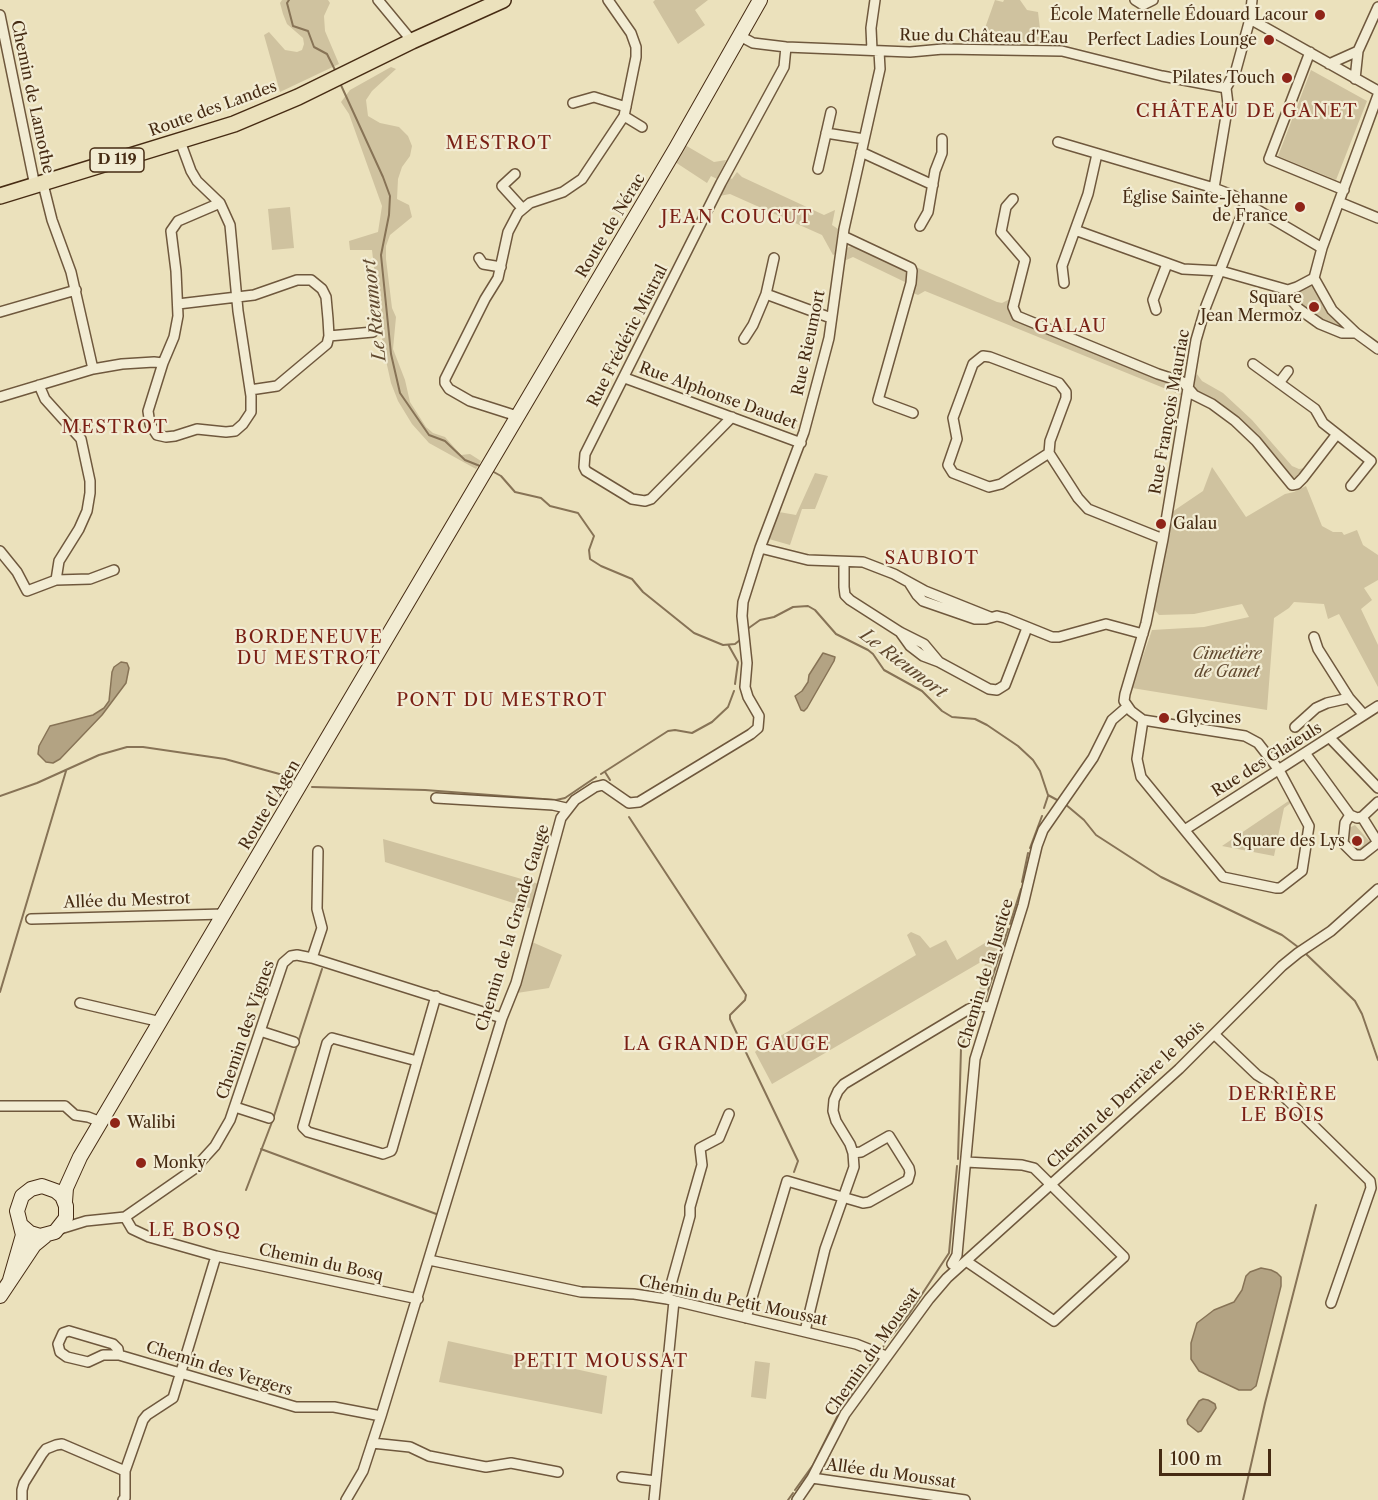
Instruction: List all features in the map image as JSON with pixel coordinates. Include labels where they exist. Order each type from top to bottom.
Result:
[{"type":"main road","name":"D 119","points":[[412,41],[503,0]]},
{"type":"main road","name":"Route de Nérac","points":[[486,468],[670,158],[760,0]]},
{"type":"main road","name":"Route des Landes","points":[[0,196],[234,124],[412,41]]},
{"type":"main road","name":"Route d'Agen","points":[[66,1204],[66,1188],[80,1157],[486,468]]},
{"type":"main road","name":"Route d'Agen","points":[[42,1186],[57,1180],[80,1157]]},
{"type":"main road","points":[[0,1296],[34,1245],[45,1236],[60,1229],[66,1218],[66,1204],[56,1191],[42,1186],[31,1189],[20,1200],[17,1211],[22,1226],[21,1242],[10,1280]]},
{"type":"main road","points":[[22,1226],[30,1233],[45,1236]]},
{"type":"street","points":[[378,0],[412,41]]},
{"type":"street","points":[[517,416],[470,401],[449,389],[445,383],[446,376],[501,267],[508,232],[514,219],[522,208],[538,199],[570,189],[582,179],[625,112],[636,47],[631,33],[608,0]]},
{"type":"street","name":"Rue Rieumort","points":[[744,634],[742,616],[744,596],[801,443],[831,318],[843,236],[879,69],[871,28],[875,0]]},
{"type":"street","points":[[1135,0],[1143,5],[1154,0]]},
{"type":"street","points":[[1214,188],[1228,104],[1226,88],[1236,70],[1250,20],[1252,0]]},
{"type":"street","points":[[1355,78],[1358,51],[1378,7]]},
{"type":"street","name":"Chemin de Lamothe","points":[[0,15],[39,185],[76,290],[93,369]]},
{"type":"street","points":[[1250,20],[1310,52],[1378,93],[1322,248],[1314,278],[1329,305],[1356,333],[1378,349]]},
{"type":"street","name":"Rue du Château d'Eau","points":[[740,36],[753,43],[786,47],[910,52],[943,49],[1062,51],[1162,76],[1226,88]]},
{"type":"street","name":"Rue Frédéric Mistral","points":[[732,417],[657,495],[645,501],[632,500],[586,471],[583,464],[585,454],[625,378],[720,183],[784,67],[786,47]]},
{"type":"street","points":[[1329,63],[1358,51]]},
{"type":"street","points":[[1310,52],[1269,159],[1344,190]]},
{"type":"street","points":[[573,103],[594,97],[625,112],[642,127]]},
{"type":"street","points":[[818,169],[831,112]]},
{"type":"street","points":[[826,133],[864,139]]},
{"type":"street","points":[[920,226],[928,212],[935,171],[942,153],[942,139]]},
{"type":"street","points":[[180,141],[191,171],[197,181],[220,203],[230,225],[251,412],[243,424],[234,431],[197,429],[166,437],[157,435],[150,424],[148,411],[174,337],[178,304],[171,231],[178,222],[220,203]]},
{"type":"street","points":[[1058,142],[1232,195],[1322,248]]},
{"type":"street","points":[[861,152],[933,185]]},
{"type":"street","points":[[1064,283],[1062,266],[1088,194],[1097,154]]},
{"type":"street","points":[[515,174],[502,186],[522,208]]},
{"type":"street","points":[[1013,199],[1006,207],[1001,232],[1025,260],[1013,307],[1015,313],[1158,374],[1183,382],[1194,395],[1212,404],[1235,421],[1256,441],[1292,485],[1297,484],[1303,478],[1337,434]]},
{"type":"street","points":[[1339,202],[1377,214]]},
{"type":"street","name":"Rue François Mauriac","points":[[1061,801],[1093,758],[1112,720],[1126,704],[1125,694],[1143,634],[1163,539],[1201,323],[1246,204]]},
{"type":"street","points":[[1075,230],[1189,271],[1221,271],[1288,290],[1297,288],[1314,278]]},
{"type":"street","points":[[843,236],[911,268],[911,283],[878,400],[913,413]]},
{"type":"street","points":[[479,258],[483,264],[501,267]]},
{"type":"street","points":[[744,339],[753,325],[766,294],[774,258]]},
{"type":"street","points":[[1156,310],[1153,300],[1167,264]]},
{"type":"street","points":[[178,304],[261,294],[291,281],[311,280],[318,284],[324,293],[329,336],[327,344],[283,383],[270,388],[250,390]]},
{"type":"street","points":[[0,312],[76,290]]},
{"type":"street","points":[[1288,290],[1294,304],[1320,324],[1341,333],[1356,333]]},
{"type":"street","points":[[766,294],[831,318]]},
{"type":"street","points":[[329,336],[373,332]]},
{"type":"street","points":[[1049,453],[1001,484],[993,486],[982,484],[949,470],[948,461],[957,439],[953,418],[976,360],[983,356],[990,357],[1059,383],[1063,387],[1066,398],[1050,441],[1049,453],[1078,498],[1089,509],[1163,539]]},
{"type":"street","points":[[0,397],[93,369],[163,363]]},
{"type":"street","points":[[1253,364],[1315,409],[1323,423],[1371,461],[1351,486]]},
{"type":"street","points":[[1279,383],[1288,371]]},
{"type":"street","name":"Rue Alphonse Daudet","points":[[625,378],[801,443]]},
{"type":"street","points":[[39,385],[45,399],[81,439],[90,481],[87,511],[79,529],[59,561],[56,580]]},
{"type":"street","points":[[760,548],[808,560],[863,562],[894,574],[910,584],[992,617],[1005,618],[1052,637],[1110,624],[1143,634]]},
{"type":"street","points":[[0,551],[17,572],[27,591],[56,580],[90,579],[114,570]]},
{"type":"street","points":[[844,562],[845,595],[900,632],[924,644],[939,662],[989,689],[1002,688],[1006,682],[1027,628]]},
{"type":"street","name":"Chemin de la Grande Gauge","points":[[346,1500],[363,1471],[418,1299],[502,1018],[516,983],[561,818],[566,808],[574,800],[603,785],[629,803],[639,802],[756,730],[760,723],[759,716],[745,687],[747,663],[744,634]]},
{"type":"street","points":[[1314,637],[1317,649],[1364,715]]},
{"type":"street","name":"Rue des Glaïeuls","points":[[1295,727],[1316,708],[1350,698]]},
{"type":"street","points":[[1126,704],[1143,720],[1250,738],[1258,743],[1279,770],[1309,826],[1302,870],[1280,888],[1223,877],[1186,829],[1162,805],[1138,771],[1137,759],[1143,720]]},
{"type":"street","name":"Rue des Glaïeuls","points":[[1186,829],[1378,706]]},
{"type":"street","points":[[1330,738],[1378,788]]},
{"type":"street","points":[[1305,753],[1350,814],[1357,818],[1362,817],[1378,802]]},
{"type":"street","points":[[436,798],[553,805],[566,808]]},
{"type":"street","name":"Chemin de la Justice","points":[[952,1264],[957,1255],[975,1059],[1023,905],[1043,830],[1061,801]]},
{"type":"street","points":[[1350,814],[1345,823],[1343,843],[1355,855],[1362,855],[1377,841],[1362,817]]},
{"type":"street","points":[[312,958],[322,928],[317,909],[318,850]]},
{"type":"street","name":"Chemin de Derrière le Bois","points":[[966,1261],[1172,1076],[1282,966],[1331,931],[1378,889]]},
{"type":"street","name":"Allée du Mestrot","points":[[31,919],[224,914]]},
{"type":"street","name":"Chemin des Vignes","points":[[125,1217],[174,1184],[206,1157],[230,1120],[283,963],[291,956],[312,958],[502,1018]]},
{"type":"street","points":[[417,1060],[332,1038],[327,1043],[303,1127],[308,1132],[370,1151],[389,1153],[392,1149],[436,996]]},
{"type":"street","points":[[80,1003],[161,1022]]},
{"type":"street","points":[[805,1331],[825,1249],[854,1167],[850,1144],[836,1121],[833,1111],[834,1100],[844,1084],[969,1009],[977,1006],[991,1007]]},
{"type":"street","points":[[260,1031],[294,1042]]},
{"type":"street","points":[[1214,1034],[1257,1076],[1270,1083],[1370,1181],[1371,1188],[1331,1303]]},
{"type":"street","points":[[0,1106],[65,1106],[75,1115],[101,1122]]},
{"type":"street","points":[[235,1107],[269,1118]]},
{"type":"street","points":[[654,1500],[670,1300],[690,1216],[691,1200],[702,1165],[700,1148],[719,1138],[729,1114]]},
{"type":"street","points":[[746,1318],[787,1181],[863,1203],[869,1202],[908,1180],[910,1173],[889,1136],[861,1152],[853,1153]]},
{"type":"street","points":[[966,1162],[1034,1168],[1124,1257],[1054,1321],[966,1261]]},
{"type":"street","points":[[66,1204],[86,1221]]},
{"type":"street","points":[[60,1229],[86,1221],[125,1217]]},
{"type":"street","name":"Chemin du Bosq","points":[[125,1217],[132,1229],[140,1234],[216,1256],[418,1299]]},
{"type":"street","points":[[126,1499],[125,1471],[143,1420],[173,1398],[216,1256]]},
{"type":"street","name":"Chemin du Petit Moussat","points":[[429,1260],[581,1292],[634,1294],[670,1300],[856,1344],[886,1356]]},
{"type":"street","name":"Chemin du Moussat","points":[[797,1500],[812,1478],[845,1414],[886,1356],[938,1288],[966,1261]]},
{"type":"street","name":"Chemin des Vergers","points":[[120,1355],[118,1348],[113,1344],[69,1331],[63,1334],[57,1349],[82,1362],[88,1362],[103,1355],[120,1355],[296,1407],[334,1407],[381,1416]]},
{"type":"street","points":[[372,1443],[410,1447],[429,1456],[486,1467],[510,1463],[558,1472]]},
{"type":"street","points":[[22,1500],[24,1483],[46,1449],[56,1445],[62,1444],[125,1471]]},
{"type":"street","points":[[622,1477],[656,1481]]},
{"type":"street","name":"Allée du Moussat","points":[[812,1478],[965,1500]]},
{"type":"green space","points":[[282,0],[328,0],[330,3],[324,16],[325,31],[339,64],[280,92],[264,35],[269,32],[285,50],[297,52],[302,50],[304,44],[303,38],[287,24],[280,3]]},
{"type":"green space","points":[[655,0],[708,0],[695,10],[705,25],[678,44],[653,2]]},
{"type":"green space","points":[[995,0],[1003,2],[1004,0],[1020,0],[1027,10],[1038,12],[1040,29],[1057,33],[1055,43],[980,42]]},
{"type":"green space","points":[[391,67],[396,69],[372,91],[366,100],[368,116],[380,123],[399,127],[408,136],[412,146],[410,156],[402,167],[398,179],[397,199],[409,205],[412,217],[390,235],[386,246],[392,308],[396,317],[393,349],[405,380],[410,402],[426,427],[433,433],[445,437],[461,455],[470,454],[481,461],[476,469],[429,443],[412,424],[398,401],[391,383],[383,347],[372,250],[350,250],[349,241],[378,232],[382,206],[349,114],[341,102],[350,90]]},
{"type":"green space","points":[[1311,70],[1367,101],[1336,180],[1278,156]]},
{"type":"green space","points":[[685,145],[714,162],[726,160],[717,179],[711,176],[707,183],[675,162]]},
{"type":"green space","points":[[737,172],[742,177],[824,215],[835,210],[832,225],[838,229],[835,254],[833,255],[822,235],[730,194],[719,196],[728,177],[732,179]]},
{"type":"green space","points":[[290,207],[294,248],[272,250],[268,209]]},
{"type":"green space","points":[[853,245],[906,270],[909,273],[907,283],[853,257],[844,261],[847,248]]},
{"type":"green space","points":[[916,267],[997,302],[1002,303],[1010,299],[1008,311],[1014,317],[1180,385],[1181,395],[925,291],[918,295],[913,293],[918,273]]},
{"type":"green space","name":"Square Jean Mermoz","points":[[1310,286],[1350,331],[1321,320],[1306,310],[1293,296],[1296,292]]},
{"type":"green space","points":[[1197,374],[1202,381],[1223,393],[1252,420],[1292,466],[1299,469],[1305,468],[1298,477],[1289,479],[1275,460],[1196,391],[1192,383]]},
{"type":"green space","name":"Cimetière de Ganet","points":[[1212,467],[1246,517],[1285,494],[1306,486],[1322,526],[1333,532],[1342,532],[1344,535],[1357,530],[1363,545],[1378,555],[1378,580],[1364,588],[1372,600],[1361,609],[1378,645],[1378,687],[1339,614],[1328,619],[1324,604],[1294,602],[1274,618],[1267,710],[1132,688],[1152,630],[1204,627],[1249,617],[1242,604],[1194,614],[1159,615],[1154,609],[1172,512],[1203,491]]},
{"type":"green space","points":[[815,473],[828,476],[815,509],[802,509],[790,545],[769,539],[779,512],[796,515]]},
{"type":"green space","points":[[1290,800],[1292,802],[1284,808],[1274,856],[1222,846]]},
{"type":"green space","name":"Square des Lys","points":[[1355,825],[1371,843],[1362,852],[1354,852],[1346,838],[1349,828]]},
{"type":"green space","points":[[383,839],[539,884],[532,909],[385,862]]},
{"type":"green space","points":[[911,932],[920,936],[930,948],[946,940],[957,960],[1003,932],[983,996],[978,994],[986,959],[772,1084],[755,1052],[916,955],[907,935]]},
{"type":"green space","points":[[532,942],[562,955],[549,988],[517,993]]},
{"type":"green space","points":[[448,1341],[607,1376],[602,1414],[439,1382]]},
{"type":"green space","points":[[755,1361],[770,1363],[766,1399],[751,1397]]},
{"type":"shaded area","points":[[823,653],[835,657],[834,661],[807,708],[804,711],[801,710],[795,696],[808,682],[809,675]]},
{"type":"shaded area","points":[[121,662],[127,663],[129,668],[126,683],[102,715],[60,759],[53,763],[46,762],[38,754],[39,746],[50,726],[93,715],[104,708],[109,701],[112,672],[114,667]]},
{"type":"shaded area","points":[[1261,1268],[1277,1273],[1281,1277],[1281,1286],[1256,1386],[1251,1390],[1239,1390],[1199,1371],[1191,1359],[1191,1343],[1197,1323],[1214,1310],[1234,1302],[1242,1290],[1246,1276]]},
{"type":"shaded area","points":[[1203,1399],[1215,1404],[1216,1408],[1198,1432],[1188,1424],[1187,1420],[1199,1401]]},
{"type":"waterway","name":"Le Rieumort","points":[[289,0],[287,3],[293,26],[308,31],[314,47],[327,54],[336,72]]},
{"type":"waterway","name":"Le Rieumort","points":[[340,83],[390,196],[389,215],[381,255],[391,354],[400,393],[429,435],[445,441],[465,460],[480,466]]},
{"type":"waterway","name":"Le Rieumort","points":[[492,471],[501,476],[515,492],[541,498],[550,506],[578,513],[594,536],[589,550],[590,559],[632,579],[643,592],[694,633],[723,645],[735,644],[740,640]]},
{"type":"waterway","name":"Le Rieumort","points":[[746,630],[760,620],[774,617],[793,607],[808,606],[815,610],[836,634],[868,650],[884,670],[922,691],[942,711],[952,717],[975,719],[1018,746],[1033,760],[1040,771],[1048,795],[1059,801]]},
{"type":"waterway","points":[[729,646],[738,662],[735,684]]},
{"type":"waterway","points":[[601,774],[668,731],[692,733],[712,722],[728,707],[734,691]]},
{"type":"waterway","points":[[0,796],[37,783],[99,755],[127,747],[143,747],[225,759],[294,778]]},
{"type":"waterway","points":[[0,992],[66,771]]},
{"type":"waterway","points":[[605,772],[610,780]]},
{"type":"waterway","points":[[312,787],[425,790],[556,800],[565,798],[596,777]]},
{"type":"waterway","points":[[1044,808],[1048,796]]},
{"type":"waterway","name":"Le Rieumort","points":[[1065,804],[1084,820],[1096,835],[1161,877],[1282,935],[1298,947]]},
{"type":"waterway","points":[[1030,848],[1042,816]]},
{"type":"waterway","points":[[629,817],[746,995],[745,1000],[730,1015],[730,1019],[798,1161],[794,1172]]},
{"type":"waterway","points":[[1022,882],[1028,853]]},
{"type":"waterway","points":[[1010,924],[1021,889]]},
{"type":"waterway","points":[[985,1000],[1008,929]]},
{"type":"waterway","name":"Le Rieumort","points":[[1305,953],[1355,1001],[1362,1014],[1378,1060]]},
{"type":"waterway","points":[[273,1119],[322,969]]},
{"type":"waterway","points":[[958,1159],[961,1048],[980,1010]]},
{"type":"waterway","points":[[246,1190],[272,1122]]},
{"type":"waterway","points":[[261,1149],[439,1215]]},
{"type":"waterway","points":[[882,1348],[909,1314],[949,1253],[957,1166]]},
{"type":"waterway","points":[[1243,1500],[1265,1403],[1316,1205]]},
{"type":"waterway","points":[[795,1490],[813,1465],[839,1413],[875,1357]]},
{"type":"waterway","points":[[788,1500],[793,1493]]},
{"type":"place","name":"École Maternelle Édouard Lacour","points":[[1320,15]]},
{"type":"place","name":"Perfect Ladies Lounge","points":[[1269,40]]},
{"type":"place","name":"Pilates Touch","points":[[1287,78]]},
{"type":"place","name":"Église Sainte-Jehanne de France","points":[[1300,207]]},
{"type":"place","name":"Square Jean Mermoz","points":[[1314,307]]},
{"type":"place","name":"Galau","points":[[1161,524]]},
{"type":"place","name":"Glycines","points":[[1164,718]]},
{"type":"place","name":"Square des Lys","points":[[1357,841]]},
{"type":"place","name":"Walibi","points":[[115,1123]]},
{"type":"place","name":"Monky","points":[[141,1163]]},
{"type":"district","name":"CHÂTEAU DE GANET","points":[[1247,112]]},
{"type":"district","name":"MESTROT","points":[[499,144]]},
{"type":"district","name":"JEAN COUCUT","points":[[737,218]]},
{"type":"district","name":"GALAU","points":[[1071,327]]},
{"type":"district","name":"MESTROT","points":[[115,428]]},
{"type":"district","name":"SAUBIOT","points":[[932,559]]},
{"type":"district","name":"BORDENEUVE DU MESTROT","points":[[309,648]]},
{"type":"district","name":"PONT DU MESTROT","points":[[502,701]]},
{"type":"district","name":"LA GRANDE GAUGE","points":[[727,1045]]},
{"type":"district","name":"DERRIÈRE LE BOIS","points":[[1283,1105]]},
{"type":"district","name":"LE BOSQ","points":[[195,1231]]},
{"type":"district","name":"PETIT MOUSSAT","points":[[601,1362]]}]
